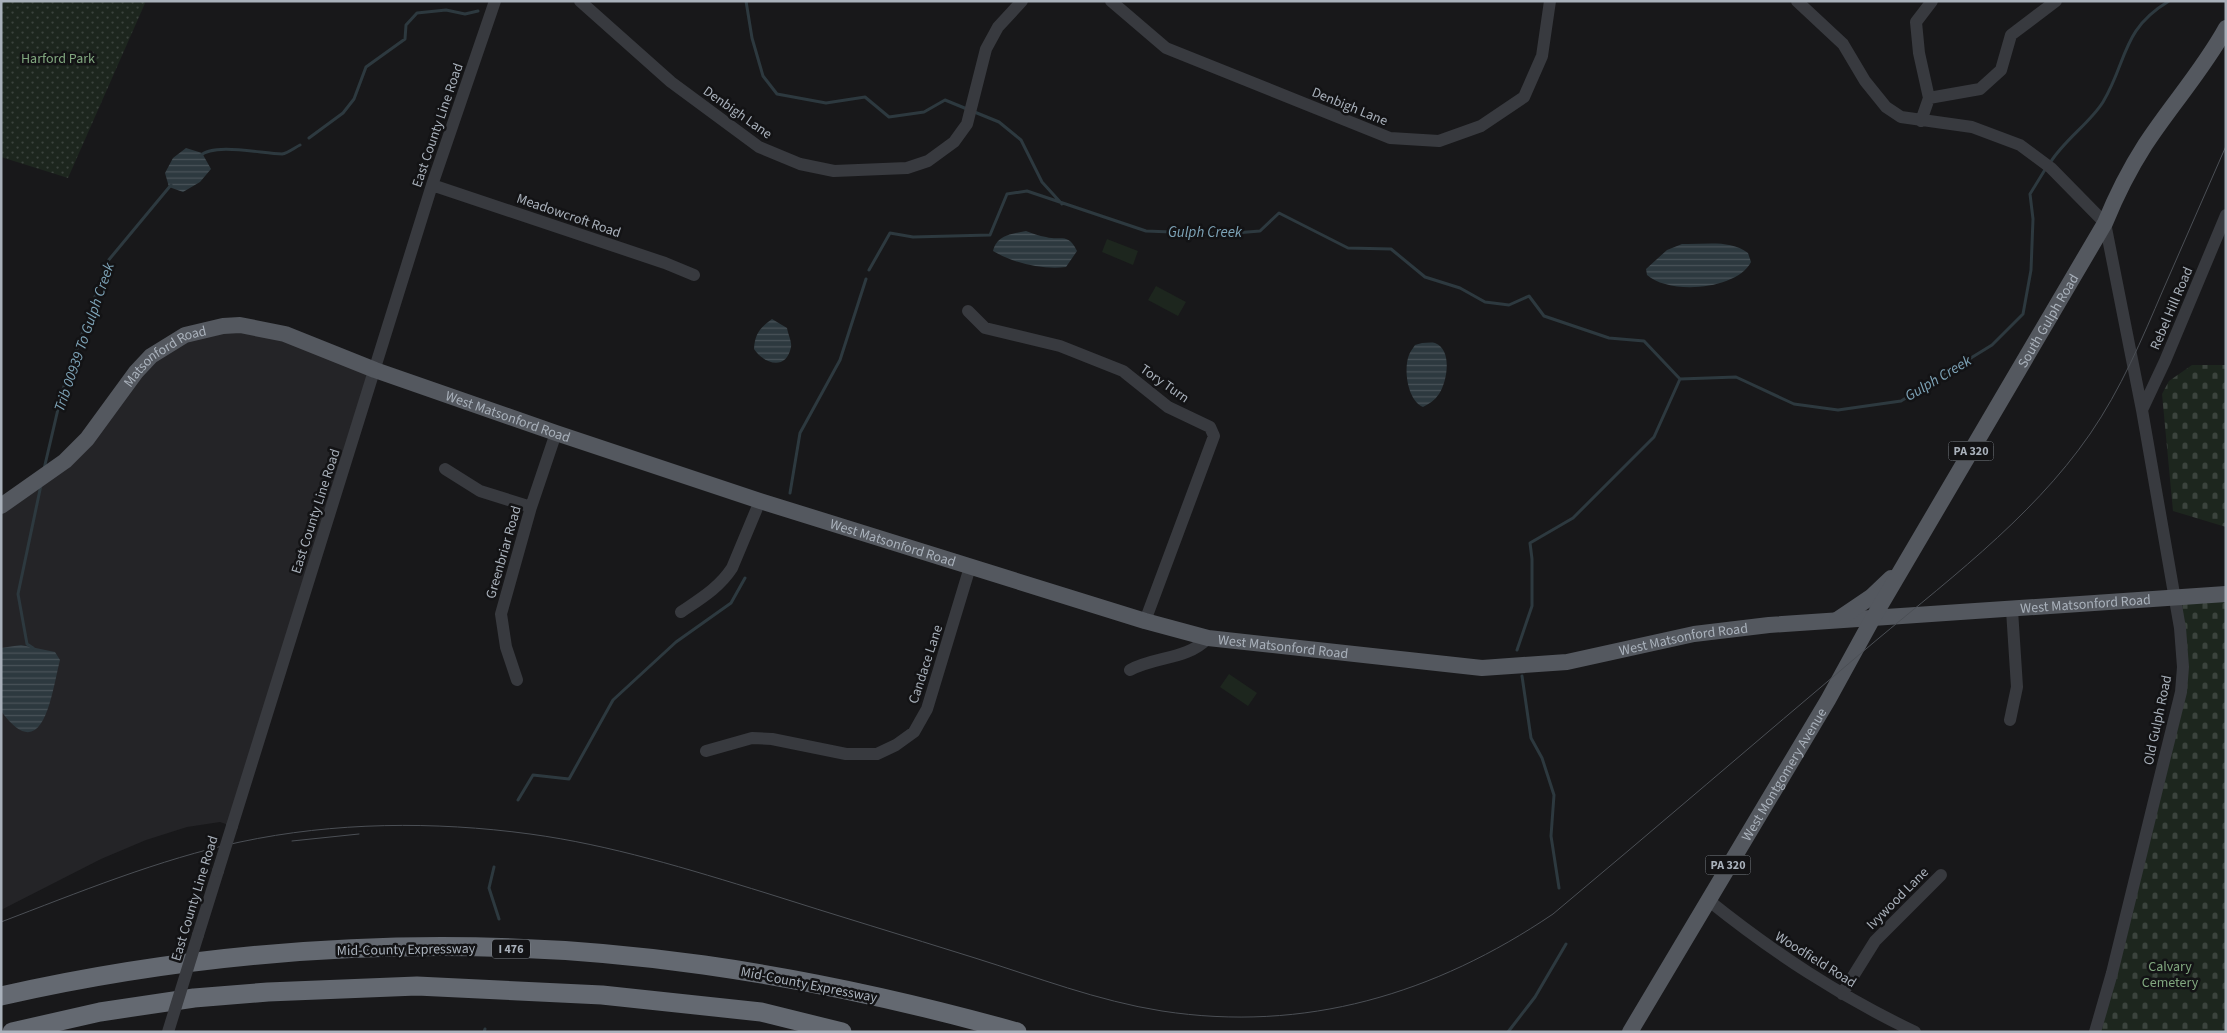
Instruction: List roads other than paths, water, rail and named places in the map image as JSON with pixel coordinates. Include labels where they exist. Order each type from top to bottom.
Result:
[{"type":"highway","name":"Mid-County Expressway","points":[[1,996],[106,975],[260,955],[373,948],[519,949],[610,955],[705,965],[844,989],[936,1009],[1017,1032]]},
{"type":"highway","points":[[12,1032],[100,1012],[194,998],[268,992],[417,986],[602,995],[751,1011],[842,1032]]},
{"type":"main road","name":"South Gulph Road","points":[[1873,618],[2105,223],[2131,167],[2214,50],[2226,28]]},
{"type":"main road","name":"Matsonford Road","points":[[1,506],[66,461],[87,439],[136,372],[152,356],[184,335],[223,326],[261,328],[285,334],[376,370]]},
{"type":"main road","name":"West Matsonford Road","points":[[376,370],[556,433],[760,501],[1145,621],[1208,638],[1482,668],[1566,662],[1694,634],[1836,620],[2012,610],[2226,594]]},
{"type":"main road","points":[[1836,620],[1871,597],[1902,569]]},
{"type":"main road","name":"West Montgomery Avenue","points":[[1630,1032],[1828,700],[1873,618]]},
{"type":"street","name":"East County Line Road","points":[[168,1032],[376,370],[432,185],[495,1]]},
{"type":"street","name":"Denbigh Lane","points":[[580,1],[671,82],[758,148],[800,164],[834,172],[907,168],[928,161],[954,142],[967,124],[986,49],[998,27],[1022,1]]},
{"type":"street","name":"Denbigh Lane","points":[[1111,1],[1166,48],[1390,138],[1439,141],[1481,126],[1524,97],[1542,56],[1550,1]]},
{"type":"street","points":[[1797,1],[1843,44],[1864,80],[1886,107],[1902,117],[1972,127],[2020,145],[2047,165],[2105,223]]},
{"type":"street","points":[[1922,121],[1929,98],[1916,22],[1932,1]]},
{"type":"street","points":[[1929,98],[1980,89],[2001,70],[2011,35],[2056,1]]},
{"type":"street","name":"Meadowcroft Road","points":[[432,185],[665,263],[694,275]]},
{"type":"street","name":"Rebel Hill Road","points":[[2142,410],[2169,352],[2226,215]]},
{"type":"street","name":"Old Gulph Road","points":[[2094,1032],[2112,973],[2180,692],[2183,651],[2142,410],[2105,223]]},
{"type":"street","name":"Tory Turn","points":[[968,311],[985,328],[1060,346],[1124,371],[1168,407],[1210,427],[1214,436],[1145,621]]},
{"type":"street","name":"Greenbriar Road","points":[[517,680],[506,647],[501,614],[531,507],[556,433]]},
{"type":"street","points":[[445,469],[480,491],[531,507]]},
{"type":"street","points":[[681,612],[716,589],[726,577],[732,568],[760,501]]},
{"type":"street","name":"Candace Lane","points":[[706,751],[752,738],[772,739],[846,754],[876,754],[896,745],[914,732],[927,709],[970,567]]},
{"type":"street","points":[[2010,720],[2017,687],[2012,610]]},
{"type":"street","points":[[1130,670],[1154,660],[1184,654],[1198,648],[1208,638]]},
{"type":"street","name":"Ivywood Lane","points":[[1842,994],[1875,941],[1941,875]]},
{"type":"street","name":"Woodfield Road","points":[[1708,900],[1758,940],[1842,994],[1915,1032]]},
{"type":"waterway","name":"Gulph Creek","points":[[746,1],[752,38],[763,76],[777,94],[826,103],[865,97],[889,117],[924,112],[945,100],[967,109]]},
{"type":"waterway","name":"Gulph Creek","points":[[2050,163],[2062,147],[2098,110],[2111,87],[2127,47],[2142,23],[2153,12],[2169,1]]},
{"type":"waterway","name":"Trib 00939 To Gulph Creek","points":[[309,138],[343,113],[354,99],[366,67],[405,39],[406,25],[417,13],[446,10],[465,14],[478,11]]},
{"type":"waterway","name":"Gulph Creek","points":[[972,111],[999,122],[1021,140],[1042,182],[1062,204]]},
{"type":"waterway","name":"Trib 00939 To Gulph Creek","points":[[200,156],[207,152],[227,149],[282,154],[300,145]]},
{"type":"waterway","name":"Gulph Creek","points":[[869,270],[890,233],[913,237],[990,235],[1007,194],[1027,191],[1146,231],[1223,234],[1260,231],[1279,213],[1348,248],[1391,249],[1425,277],[1460,288],[1485,302],[1509,305],[1529,296],[1544,316],[1609,338],[1644,341],[1680,379],[1736,377],[1794,404],[1838,410],[1901,401],[1992,345],[2023,314],[2031,270],[2033,219],[2030,194],[2046,168]]},
{"type":"waterway","name":"Trib 00939 To Gulph Creek","points":[[44,469],[62,392],[107,262],[171,185]]},
{"type":"waterway","points":[[790,493],[800,433],[840,360],[866,279]]},
{"type":"waterway","points":[[1517,650],[1532,606],[1530,543],[1573,518],[1654,437],[1680,379]]},
{"type":"waterway","name":"Trib 00939 To Gulph Creek","points":[[33,648],[27,644],[18,594],[41,485]]},
{"type":"waterway","points":[[518,800],[533,775],[569,779],[613,700],[676,642],[731,603],[745,578]]},
{"type":"waterway","points":[[1522,676],[1531,738],[1542,758],[1554,795],[1551,836],[1559,888]]},
{"type":"waterway","points":[[494,867],[489,888],[499,919]]},
{"type":"waterway","points":[[1508,1032],[1535,997],[1566,944]]},
{"type":"tram line","points":[[1,922],[149,867],[240,842],[311,830],[348,827],[457,827],[530,834],[620,851],[708,875],[1091,995],[1162,1011],[1215,1016],[1267,1016],[1317,1011],[1367,1001],[1415,986],[1462,966],[1508,942],[1553,914],[1952,577],[2012,524],[2040,496],[2090,434],[2112,399],[2147,327],[2226,146]]},
{"type":"tram line","points":[[292,841],[359,834]]},
{"type":"park label","name":"Harford Park","points":[[58,58]]},
{"type":"park label","name":"Calvary Cemetery","points":[[2170,974]]}]
